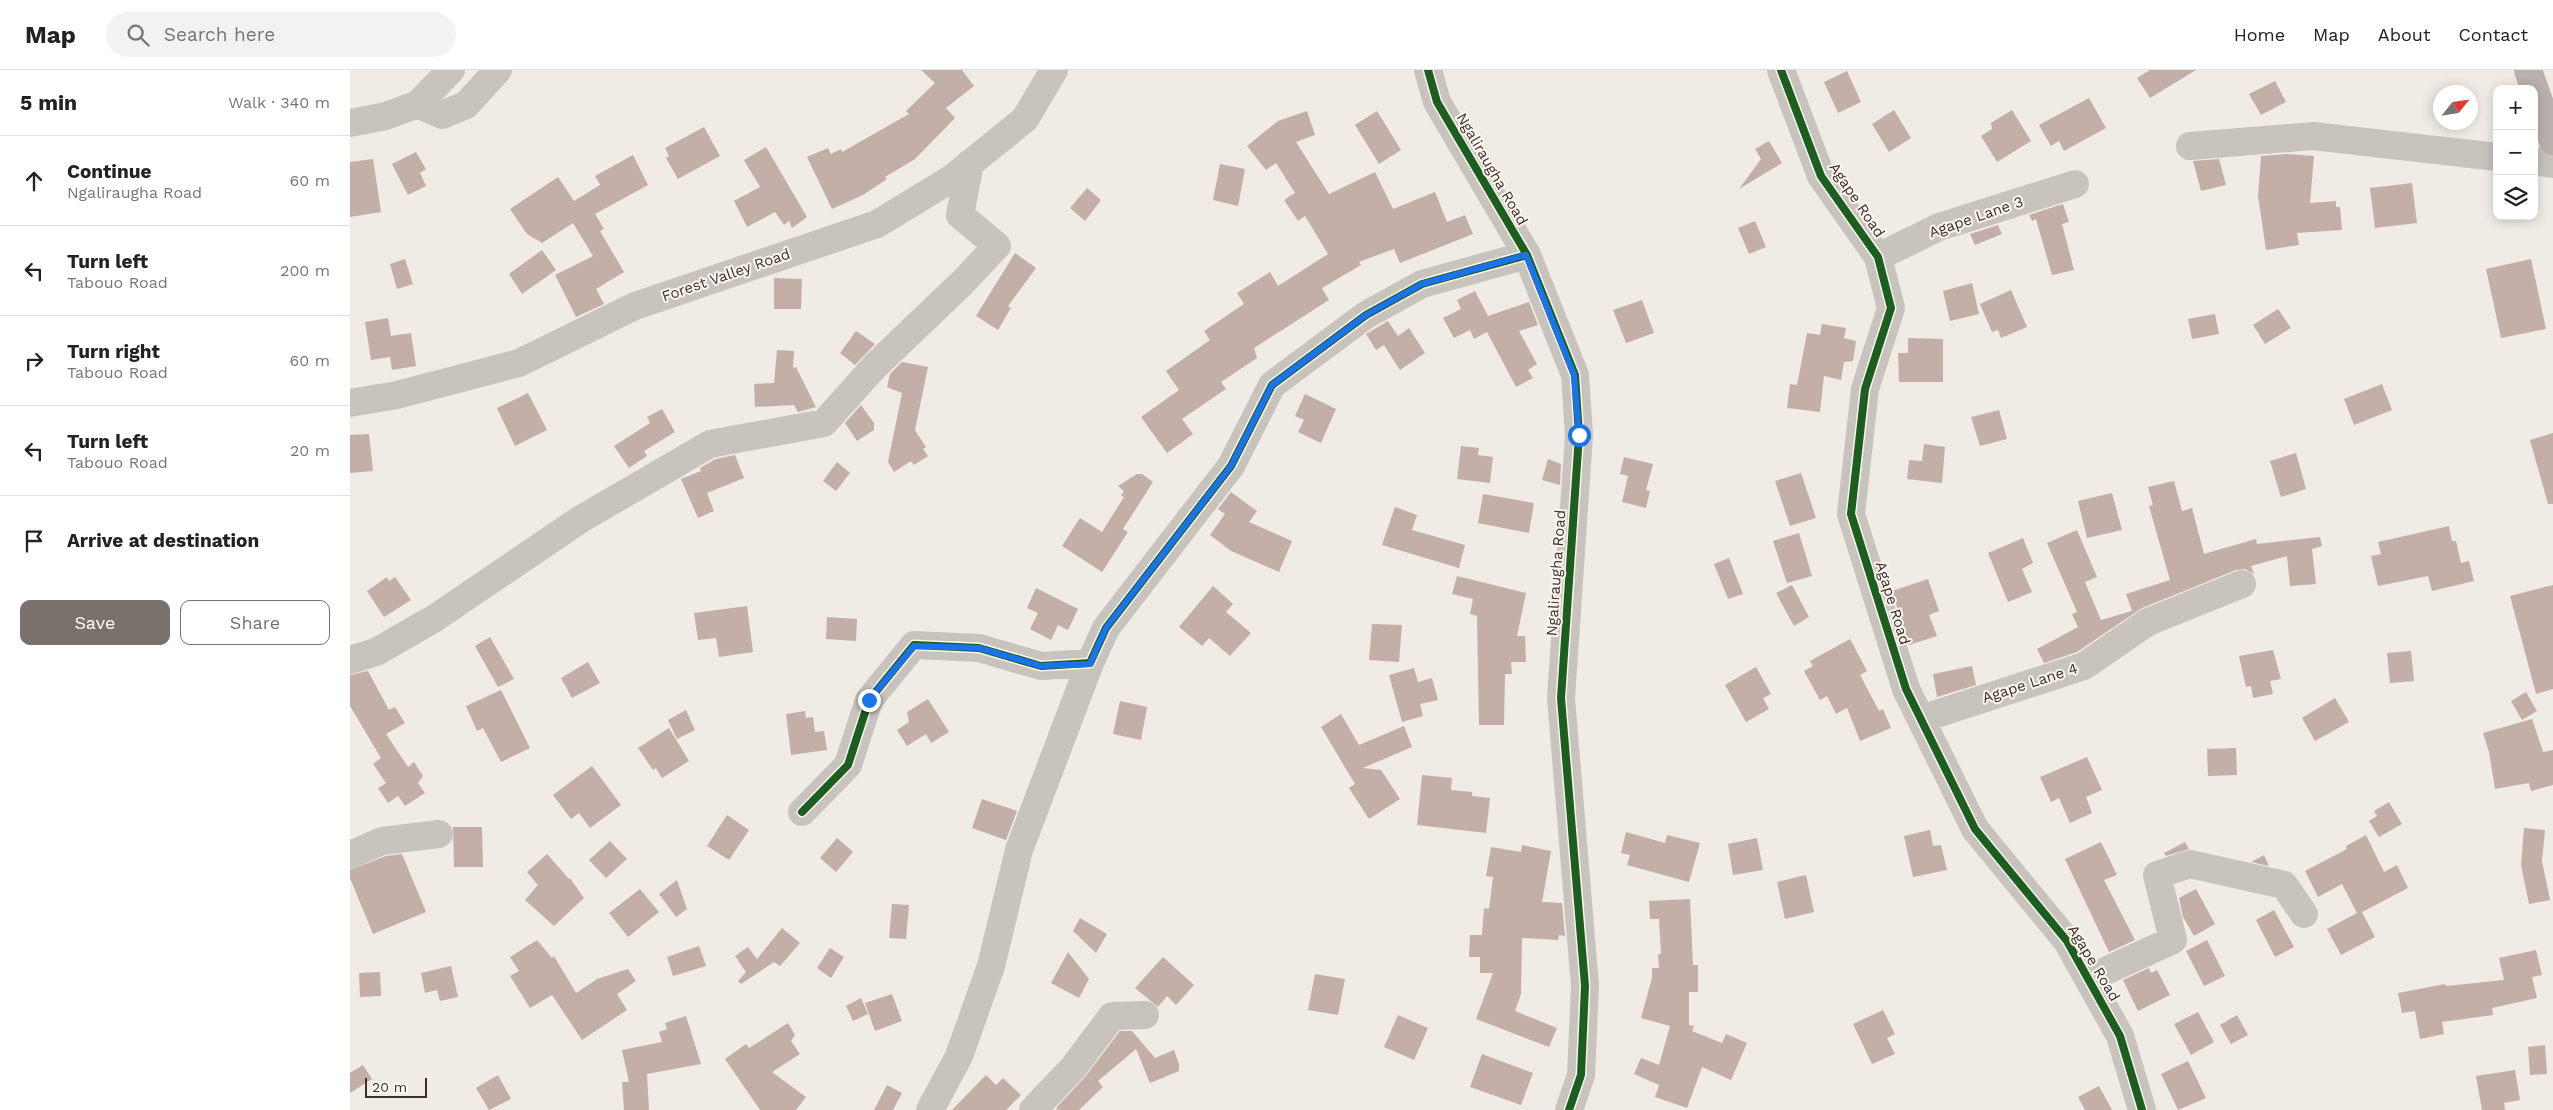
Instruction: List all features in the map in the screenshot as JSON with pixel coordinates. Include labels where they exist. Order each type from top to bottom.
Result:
[{"type":"main road","points":[[2528,70],[2553,140]]},
{"type":"street","points":[[350,123],[386,116],[418,104],[452,70]]},
{"type":"street","points":[[418,104],[442,115],[466,105],[498,70]]},
{"type":"street","name":"Forest Valley Road","points":[[350,403],[397,395],[519,363],[635,306],[877,224],[951,179],[1025,119],[1054,70]]},
{"type":"street","name":"Ngaliraugha Road","points":[[1428,70],[1437,102],[1526,255],[1574,375],[1579,435],[1561,698],[1584,986],[1581,1075],[1569,1110]]},
{"type":"street","name":"Agape Road","points":[[1781,70],[1796,115],[1821,176],[1878,257],[1891,308],[1865,389],[1851,514],[1906,688],[1975,829],[2068,941],[2120,1036],[2142,1110]]},
{"type":"street","points":[[2190,146],[2313,136],[2493,157]]},
{"type":"street","points":[[2538,162],[2553,164]]},
{"type":"street","points":[[350,660],[376,652],[435,618],[581,519],[710,444],[824,423],[875,366],[962,283],[997,246],[960,214],[970,163]]},
{"type":"street","name":"Agape Lane 3","points":[[1878,257],[1939,227],[2076,184]]},
{"type":"street","points":[[930,1110],[959,1056],[991,966],[1019,850],[1090,664],[1106,628],[1231,466],[1272,385],[1366,315],[1422,284],[1526,255]]},
{"type":"street","name":"Agape Lane 4","points":[[1921,719],[2084,666],[2148,622],[2242,584]]},
{"type":"street","points":[[802,812],[848,764],[869,700],[914,646],[979,648],[1041,666],[1090,664]]},
{"type":"street","points":[[350,855],[382,841],[439,834]]},
{"type":"street","points":[[2088,979],[2173,940],[2157,874],[2190,864],[2284,885],[2304,914]]},
{"type":"street","points":[[1033,1110],[1073,1068],[1112,1016],[1145,1014]]},
{"type":"building","points":[[921,70],[962,70],[974,86],[946,108],[955,118],[915,159],[885,177],[887,179],[863,195],[832,209],[807,157],[828,148],[831,154],[841,149],[842,152],[909,114],[906,111],[935,83]]},
{"type":"building","points":[[2150,70],[2196,70],[2150,98],[2137,78]]},
{"type":"building","points":[[1847,71],[1861,102],[1838,113],[1824,82]]},
{"type":"building","points":[[2275,81],[2286,102],[2261,115],[2249,94]]},
{"type":"building","points":[[2089,98],[2106,128],[2064,151],[2059,141],[2051,146],[2039,125]]},
{"type":"building","points":[[1894,110],[1911,138],[1889,152],[1872,124]]},
{"type":"building","points":[[2012,110],[2031,141],[1997,162],[1981,136],[1992,129],[1991,123]]},
{"type":"building","points":[[1307,111],[1315,135],[1296,142],[1329,194],[1375,172],[1393,209],[1435,192],[1447,222],[1465,215],[1473,234],[1400,263],[1394,249],[1359,262],[1361,265],[1322,288],[1329,300],[1254,348],[1257,358],[1221,382],[1226,389],[1182,419],[1193,434],[1167,453],[1141,417],[1179,390],[1166,371],[1210,340],[1204,331],[1244,304],[1237,293],[1270,272],[1278,286],[1328,254],[1305,216],[1298,221],[1284,200],[1295,193],[1276,163],[1266,170],[1247,146],[1278,121]]},
{"type":"building","points":[[1377,111],[1401,150],[1379,164],[1355,125]]},
{"type":"building","points":[[704,127],[720,156],[678,179],[666,158],[669,156],[665,148]]},
{"type":"building","points":[[1769,141],[1782,163],[1739,189],[1761,159],[1755,149]]},
{"type":"building","points":[[766,147],[807,217],[792,228],[789,221],[784,225],[775,212],[747,227],[734,201],[760,187],[744,160]]},
{"type":"building","points":[[416,152],[426,169],[420,173],[426,186],[408,195],[392,164]]},
{"type":"building","points":[[2287,154],[2314,156],[2310,203],[2336,201],[2336,207],[2340,207],[2342,230],[2297,233],[2299,245],[2266,250],[2258,196],[2261,156]]},
{"type":"building","points":[[633,155],[648,185],[595,214],[604,229],[600,231],[624,272],[596,289],[604,304],[576,317],[555,275],[593,256],[573,223],[542,243],[527,234],[510,209],[558,177],[574,201],[600,185],[595,176]]},
{"type":"building","points":[[373,159],[381,212],[350,217],[350,162]]},
{"type":"building","points":[[2219,159],[2226,185],[2201,191],[2193,161]]},
{"type":"building","points":[[1220,164],[1245,169],[1238,206],[1213,200]]},
{"type":"building","points":[[2412,183],[2417,223],[2375,228],[2370,188]]},
{"type":"building","points":[[1087,188],[1101,200],[1085,221],[1070,208]]},
{"type":"building","points":[[2063,204],[2069,222],[2062,224],[2074,270],[2052,275],[2036,219],[2032,221],[2029,215]]},
{"type":"building","points":[[1755,221],[1766,247],[1749,254],[1738,228]]},
{"type":"building","points":[[1998,225],[2002,234],[1975,245],[1970,234]]},
{"type":"building","points":[[542,250],[556,270],[522,294],[509,274]]},
{"type":"building","points":[[1015,253],[1036,268],[1008,306],[1011,308],[998,330],[976,316]]},
{"type":"building","points":[[405,259],[413,284],[397,289],[390,264]]},
{"type":"building","points":[[2531,259],[2546,329],[2501,338],[2486,269]]},
{"type":"building","points":[[774,278],[802,279],[801,309],[774,309]]},
{"type":"building","points":[[1972,283],[1979,314],[1950,321],[1943,291]]},
{"type":"building","points":[[2011,290],[2027,327],[2001,338],[1998,330],[1992,332],[1980,304]]},
{"type":"building","points":[[1475,291],[1488,316],[1529,302],[1538,325],[1519,331],[1537,364],[1528,370],[1533,378],[1516,387],[1487,332],[1474,339],[1470,330],[1454,338],[1443,318],[1461,309],[1457,300]]},
{"type":"building","points":[[1642,300],[1654,333],[1626,343],[1613,310]]},
{"type":"building","points":[[2278,309],[2291,328],[2265,344],[2253,325]]},
{"type":"building","points":[[2215,314],[2219,334],[2192,339],[2188,319]]},
{"type":"building","points":[[388,318],[391,336],[411,333],[416,366],[392,370],[390,357],[371,360],[365,322]]},
{"type":"building","points":[[1388,321],[1398,336],[1409,328],[1425,353],[1400,370],[1384,345],[1376,350],[1366,334]]},
{"type":"building","points":[[1822,324],[1846,328],[1844,338],[1856,341],[1853,361],[1844,362],[1841,380],[1824,376],[1820,412],[1787,408],[1790,384],[1797,385],[1807,333],[1820,335]]},
{"type":"building","points":[[856,331],[875,344],[855,365],[840,353]]},
{"type":"building","points":[[1908,338],[1943,339],[1943,382],[1899,382],[1898,353],[1908,353]]},
{"type":"building","points":[[777,350],[794,351],[793,368],[796,367],[816,407],[798,412],[794,405],[755,407],[754,384],[774,383]]},
{"type":"building","points":[[902,362],[928,367],[915,430],[926,447],[923,449],[928,456],[914,465],[911,461],[894,472],[888,462],[902,393],[887,387],[890,374]]},
{"type":"building","points":[[2382,384],[2392,410],[2354,425],[2344,399]]},
{"type":"building","points":[[528,393],[547,430],[515,446],[497,408]]},
{"type":"building","points":[[1305,394],[1336,409],[1321,443],[1298,432],[1304,420],[1295,416]]},
{"type":"building","points":[[861,405],[874,423],[874,430],[857,441],[845,423]]},
{"type":"building","points":[[662,409],[675,432],[644,451],[647,456],[629,468],[614,446],[650,423],[647,417]]},
{"type":"building","points":[[1999,410],[2007,439],[1980,446],[1971,417]]},
{"type":"building","points":[[2553,433],[2553,504],[2548,504],[2530,440]]},
{"type":"building","points":[[369,434],[373,471],[350,473],[350,435]]},
{"type":"building","points":[[1924,444],[1945,447],[1942,483],[1907,479],[1909,460],[1922,461]]},
{"type":"building","points":[[1461,446],[1479,448],[1478,455],[1493,457],[1490,483],[1457,479]]},
{"type":"building","points":[[2296,453],[2306,489],[2281,497],[2270,461]]},
{"type":"building","points":[[735,455],[744,478],[707,493],[714,511],[698,518],[681,479],[701,471],[700,468],[716,459]]},
{"type":"building","points":[[1624,457],[1653,464],[1646,490],[1650,491],[1646,508],[1622,502],[1628,476],[1620,474]]},
{"type":"building","points":[[1548,459],[1561,464],[1560,485],[1542,480]]},
{"type":"building","points":[[837,462],[850,473],[836,491],[823,481]]},
{"type":"building","points":[[1801,473],[1816,518],[1790,526],[1775,481]]},
{"type":"building","points":[[1137,474],[1142,474],[1153,482],[1123,529],[1128,532],[1102,572],[1062,546],[1080,518],[1102,532],[1124,497],[1121,496],[1124,491],[1118,486]]},
{"type":"building","points":[[2174,481],[2182,511],[2192,508],[2204,554],[2256,539],[2257,544],[2320,537],[2322,546],[2312,549],[2316,584],[2290,586],[2287,556],[2251,566],[2254,574],[2245,569],[2236,570],[2142,608],[2077,652],[2044,663],[2037,649],[2078,627],[2072,614],[2077,612],[2047,543],[2077,530],[2097,577],[2085,582],[2101,620],[2132,611],[2126,594],[2170,580],[2149,506],[2153,505],[2148,487]]},
{"type":"building","points":[[1231,492],[1257,511],[1249,522],[1292,541],[1279,572],[1231,551],[1210,535],[1225,514],[1218,509]]},
{"type":"building","points":[[2112,493],[2122,530],[2087,538],[2078,501]]},
{"type":"building","points":[[1483,494],[1534,503],[1529,533],[1478,523]]},
{"type":"building","points":[[1395,507],[1417,515],[1412,530],[1465,545],[1459,568],[1382,545]]},
{"type":"building","points":[[2449,526],[2452,541],[2456,541],[2461,563],[2469,561],[2474,581],[2432,591],[2428,576],[2378,586],[2371,556],[2381,554],[2378,542]]},
{"type":"building","points":[[1799,533],[1812,576],[1787,583],[1773,541]]},
{"type":"building","points":[[2023,538],[2033,563],[2022,569],[2032,592],[2008,602],[1988,553]]},
{"type":"building","points":[[1729,558],[1743,594],[1728,599],[1714,564]]},
{"type":"building","points":[[1457,576],[1526,593],[1517,636],[1525,636],[1526,662],[1511,662],[1512,674],[1505,674],[1504,725],[1479,725],[1477,616],[1470,614],[1473,599],[1452,594]]},
{"type":"building","points":[[387,577],[389,581],[395,577],[411,600],[384,617],[367,591]]},
{"type":"building","points":[[1928,579],[1939,611],[1929,615],[1937,636],[1909,645],[1892,591]]},
{"type":"building","points":[[1792,585],[1809,617],[1794,626],[1776,593]]},
{"type":"building","points":[[2553,585],[2553,689],[2536,694],[2510,596]]},
{"type":"building","points":[[1213,586],[1233,604],[1226,612],[1251,633],[1230,656],[1209,638],[1202,646],[1179,627]]},
{"type":"building","points":[[1036,588],[1078,609],[1068,630],[1058,625],[1051,640],[1030,629],[1038,613],[1027,608]]},
{"type":"building","points":[[747,606],[753,652],[719,657],[716,638],[698,640],[694,613]]},
{"type":"building","points":[[827,617],[857,619],[856,641],[826,639]]},
{"type":"building","points":[[1372,624],[1402,625],[1399,662],[1369,660]]},
{"type":"building","points":[[490,637],[514,679],[498,687],[475,646]]},
{"type":"building","points":[[1850,639],[1867,671],[1860,675],[1879,711],[1883,709],[1891,728],[1860,741],[1847,708],[1836,714],[1827,696],[1820,700],[1804,671],[1813,666],[1810,661]]},
{"type":"building","points":[[2273,650],[2281,679],[2270,681],[2273,694],[2253,698],[2251,686],[2246,687],[2239,656]]},
{"type":"building","points":[[2411,651],[2414,681],[2390,683],[2387,653]]},
{"type":"building","points":[[588,662],[600,683],[572,698],[561,678]]},
{"type":"building","points":[[1972,666],[1976,685],[1937,697],[1933,674]]},
{"type":"building","points":[[1756,667],[1771,694],[1763,698],[1769,709],[1746,722],[1725,685]]},
{"type":"building","points":[[1414,668],[1418,682],[1432,678],[1438,700],[1420,704],[1423,716],[1402,722],[1389,675]]},
{"type":"building","points":[[368,671],[389,710],[395,707],[405,723],[386,734],[408,767],[414,762],[423,776],[418,783],[425,793],[405,806],[398,796],[388,803],[378,788],[386,783],[373,764],[381,758],[350,706],[350,675]]},
{"type":"building","points":[[501,690],[530,748],[501,762],[483,728],[477,731],[466,706]]},
{"type":"building","points":[[2526,692],[2537,711],[2522,720],[2511,701]]},
{"type":"building","points":[[2335,698],[2349,722],[2315,741],[2302,718]]},
{"type":"building","points":[[928,699],[949,732],[931,743],[926,734],[907,746],[897,730],[909,722],[907,712]]},
{"type":"building","points":[[1120,701],[1147,707],[1141,740],[1113,734]]},
{"type":"building","points":[[686,710],[695,730],[677,739],[668,720]]},
{"type":"building","points":[[805,711],[806,718],[813,717],[815,732],[824,731],[827,750],[791,755],[786,714]]},
{"type":"building","points":[[1341,714],[1359,745],[1404,726],[1412,747],[1363,768],[1381,770],[1400,799],[1369,819],[1349,788],[1355,784],[1321,727]]},
{"type":"building","points":[[2532,719],[2543,752],[2553,750],[2553,785],[2531,791],[2529,783],[2495,789],[2489,752],[2483,733]]},
{"type":"building","points":[[669,728],[689,761],[662,778],[656,768],[653,770],[638,748]]},
{"type":"building","points":[[2236,748],[2237,775],[2208,776],[2207,749]]},
{"type":"building","points":[[2087,757],[2102,790],[2086,797],[2092,813],[2070,823],[2059,798],[2051,802],[2040,777]]},
{"type":"building","points":[[592,766],[621,805],[590,828],[579,813],[571,819],[553,795]]},
{"type":"building","points":[[1422,775],[1452,778],[1451,790],[1472,792],[1472,796],[1490,798],[1486,833],[1417,825]]},
{"type":"building","points":[[982,799],[1017,811],[1006,840],[972,828]]},
{"type":"building","points":[[2389,802],[2402,824],[2379,837],[2369,821],[2377,816],[2374,811]]},
{"type":"building","points":[[727,815],[749,830],[729,860],[707,846]]},
{"type":"building","points":[[453,827],[482,827],[483,867],[454,867]]},
{"type":"building","points":[[2524,828],[2545,830],[2542,861],[2550,900],[2529,904],[2521,865]]},
{"type":"building","points":[[1930,830],[1933,846],[1941,845],[1947,870],[1913,877],[1904,836]]},
{"type":"building","points":[[1626,832],[1665,843],[1667,835],[1700,843],[1689,882],[1627,865],[1630,855],[1621,853]]},
{"type":"building","points":[[2366,835],[2384,872],[2397,865],[2408,888],[2362,912],[2375,937],[2341,955],[2327,929],[2357,913],[2342,884],[2318,897],[2305,871],[2347,849],[2346,846]]},
{"type":"building","points":[[837,838],[853,852],[836,872],[820,858]]},
{"type":"building","points":[[1757,838],[1763,870],[1733,875],[1728,844]]},
{"type":"building","points":[[610,841],[627,859],[606,878],[589,860]]},
{"type":"building","points":[[2101,842],[2117,875],[2104,880],[2135,940],[2109,952],[2065,859]]},
{"type":"building","points":[[2185,842],[2189,849],[2166,856],[2164,853]]},
{"type":"building","points":[[1522,845],[1551,851],[1542,902],[1562,903],[1565,936],[1559,935],[1558,940],[1522,938],[1521,994],[1515,1011],[1557,1028],[1549,1047],[1476,1019],[1493,973],[1480,973],[1480,957],[1469,957],[1470,935],[1482,935],[1484,908],[1489,909],[1493,877],[1486,876],[1491,847],[1521,852]]},
{"type":"building","points":[[402,854],[426,912],[373,934],[350,878],[350,870],[386,856]]},
{"type":"building","points":[[547,854],[570,878],[584,898],[554,926],[525,900],[538,885],[527,872]]},
{"type":"building","points":[[2264,855],[2269,866],[2251,862]]},
{"type":"building","points":[[1806,875],[1814,912],[1785,919],[1777,882]]},
{"type":"building","points":[[677,880],[687,909],[676,917],[659,894]]},
{"type":"building","points":[[640,889],[659,912],[628,937],[609,913]]},
{"type":"building","points":[[2196,889],[2215,924],[2194,936],[2183,917],[2179,898]]},
{"type":"building","points":[[1690,899],[1693,965],[1698,965],[1698,992],[1689,992],[1689,1025],[1694,1026],[1692,1031],[1722,1043],[1726,1034],[1747,1043],[1731,1080],[1702,1067],[1687,1108],[1655,1097],[1659,1085],[1634,1074],[1641,1058],[1659,1065],[1670,1026],[1641,1018],[1652,978],[1652,968],[1659,968],[1658,954],[1661,954],[1659,919],[1650,919],[1649,901]]},
{"type":"building","points":[[892,904],[909,905],[906,939],[889,938]]},
{"type":"building","points":[[2274,910],[2294,947],[2275,957],[2256,920]]},
{"type":"building","points":[[1080,918],[1107,934],[1096,953],[1073,931]]},
{"type":"building","points":[[782,928],[800,943],[780,966],[774,962],[741,984],[738,981],[746,972],[735,956],[748,947],[757,959]]},
{"type":"building","points":[[537,940],[552,958],[554,956],[576,993],[597,979],[628,969],[636,981],[617,994],[627,1010],[582,1040],[552,995],[530,1008],[510,976],[519,971],[510,957]]},
{"type":"building","points":[[2207,940],[2225,976],[2204,986],[2186,951]]},
{"type":"building","points":[[699,946],[706,966],[673,976],[667,957]]},
{"type":"building","points":[[830,948],[844,957],[831,978],[817,968]]},
{"type":"building","points":[[2536,950],[2542,975],[2532,977],[2537,998],[2492,1008],[2493,1015],[2442,1022],[2444,1034],[2420,1039],[2415,1011],[2402,1013],[2398,993],[2445,984],[2446,986],[2504,980],[2499,958]]},
{"type":"building","points":[[1068,952],[1089,979],[1079,998],[1051,983]]},
{"type":"building","points":[[1163,957],[1194,985],[1176,1005],[1167,996],[1158,1007],[1135,988]]},
{"type":"building","points":[[451,966],[458,997],[440,1001],[437,990],[425,993],[421,973]]},
{"type":"building","points":[[2149,968],[2151,973],[2157,970],[2170,995],[2138,1011],[2123,980]]},
{"type":"building","points":[[380,972],[381,996],[360,997],[359,973]]},
{"type":"building","points":[[1315,974],[1345,979],[1338,1015],[1308,1010]]},
{"type":"building","points":[[892,994],[902,1021],[875,1031],[865,1003]]},
{"type":"building","points":[[861,998],[868,1014],[853,1021],[846,1006]]},
{"type":"building","points":[[1883,1010],[1895,1034],[1887,1038],[1895,1054],[1872,1064],[1853,1024]]},
{"type":"building","points":[[2198,1012],[2214,1042],[2191,1055],[2174,1024]]},
{"type":"building","points":[[1398,1015],[1428,1028],[1414,1060],[1384,1047]]},
{"type":"building","points":[[2237,1015],[2248,1035],[2231,1044],[2220,1025]]},
{"type":"building","points":[[686,1016],[701,1064],[647,1074],[649,1110],[624,1110],[622,1082],[629,1082],[622,1050],[662,1042],[659,1032],[667,1029],[665,1023]]},
{"type":"building","points":[[788,1023],[795,1035],[791,1041],[800,1054],[772,1072],[806,1097],[796,1110],[760,1110],[725,1059],[746,1044],[749,1048]]},
{"type":"building","points":[[1120,1031],[1132,1031],[1155,1058],[1174,1050],[1179,1064],[1179,1071],[1150,1083],[1136,1049],[1098,1081],[1103,1087],[1079,1110],[1058,1110],[1056,1108],[1085,1077]]},
{"type":"building","points":[[2545,1045],[2547,1074],[2530,1075],[2528,1047]]},
{"type":"building","points":[[1482,1054],[1533,1073],[1521,1105],[1470,1087]]},
{"type":"building","points":[[2188,1061],[2206,1098],[2178,1110],[2161,1074]]},
{"type":"building","points":[[363,1065],[372,1079],[350,1093],[350,1073]]},
{"type":"building","points":[[2515,1070],[2520,1100],[2504,1103],[2505,1110],[2482,1110],[2476,1076]]},
{"type":"building","points":[[498,1075],[511,1099],[489,1110],[476,1088]]},
{"type":"building","points":[[986,1075],[996,1085],[1003,1078],[1021,1095],[1006,1110],[952,1110]]},
{"type":"building","points":[[887,1085],[902,1093],[893,1110],[874,1110]]},
{"type":"building","points":[[2099,1086],[2112,1110],[2085,1110],[2078,1097]]},
{"type":"cycle path","points":[[1428,70],[1437,102],[1527,255],[1575,375],[1579,435],[1561,698],[1585,986],[1581,1075],[1569,1110]]},
{"type":"cycle path","points":[[1781,70],[1821,176],[1878,257],[1891,308],[1865,389],[1851,514],[1906,689],[1975,829],[2067,941],[2120,1036],[2142,1110]]},
{"type":"cycle path","points":[[802,812],[848,765],[869,700],[914,645],[979,648],[1041,666],[1090,663],[1106,628],[1231,466],[1272,385],[1366,315],[1422,284],[1527,255]]},
{"type":"route","points":[[869,700],[914,646],[979,648],[1041,666],[1090,664],[1106,628],[1231,466],[1272,385],[1366,315],[1422,284],[1526,255],[1574,375],[1579,435]]}]
